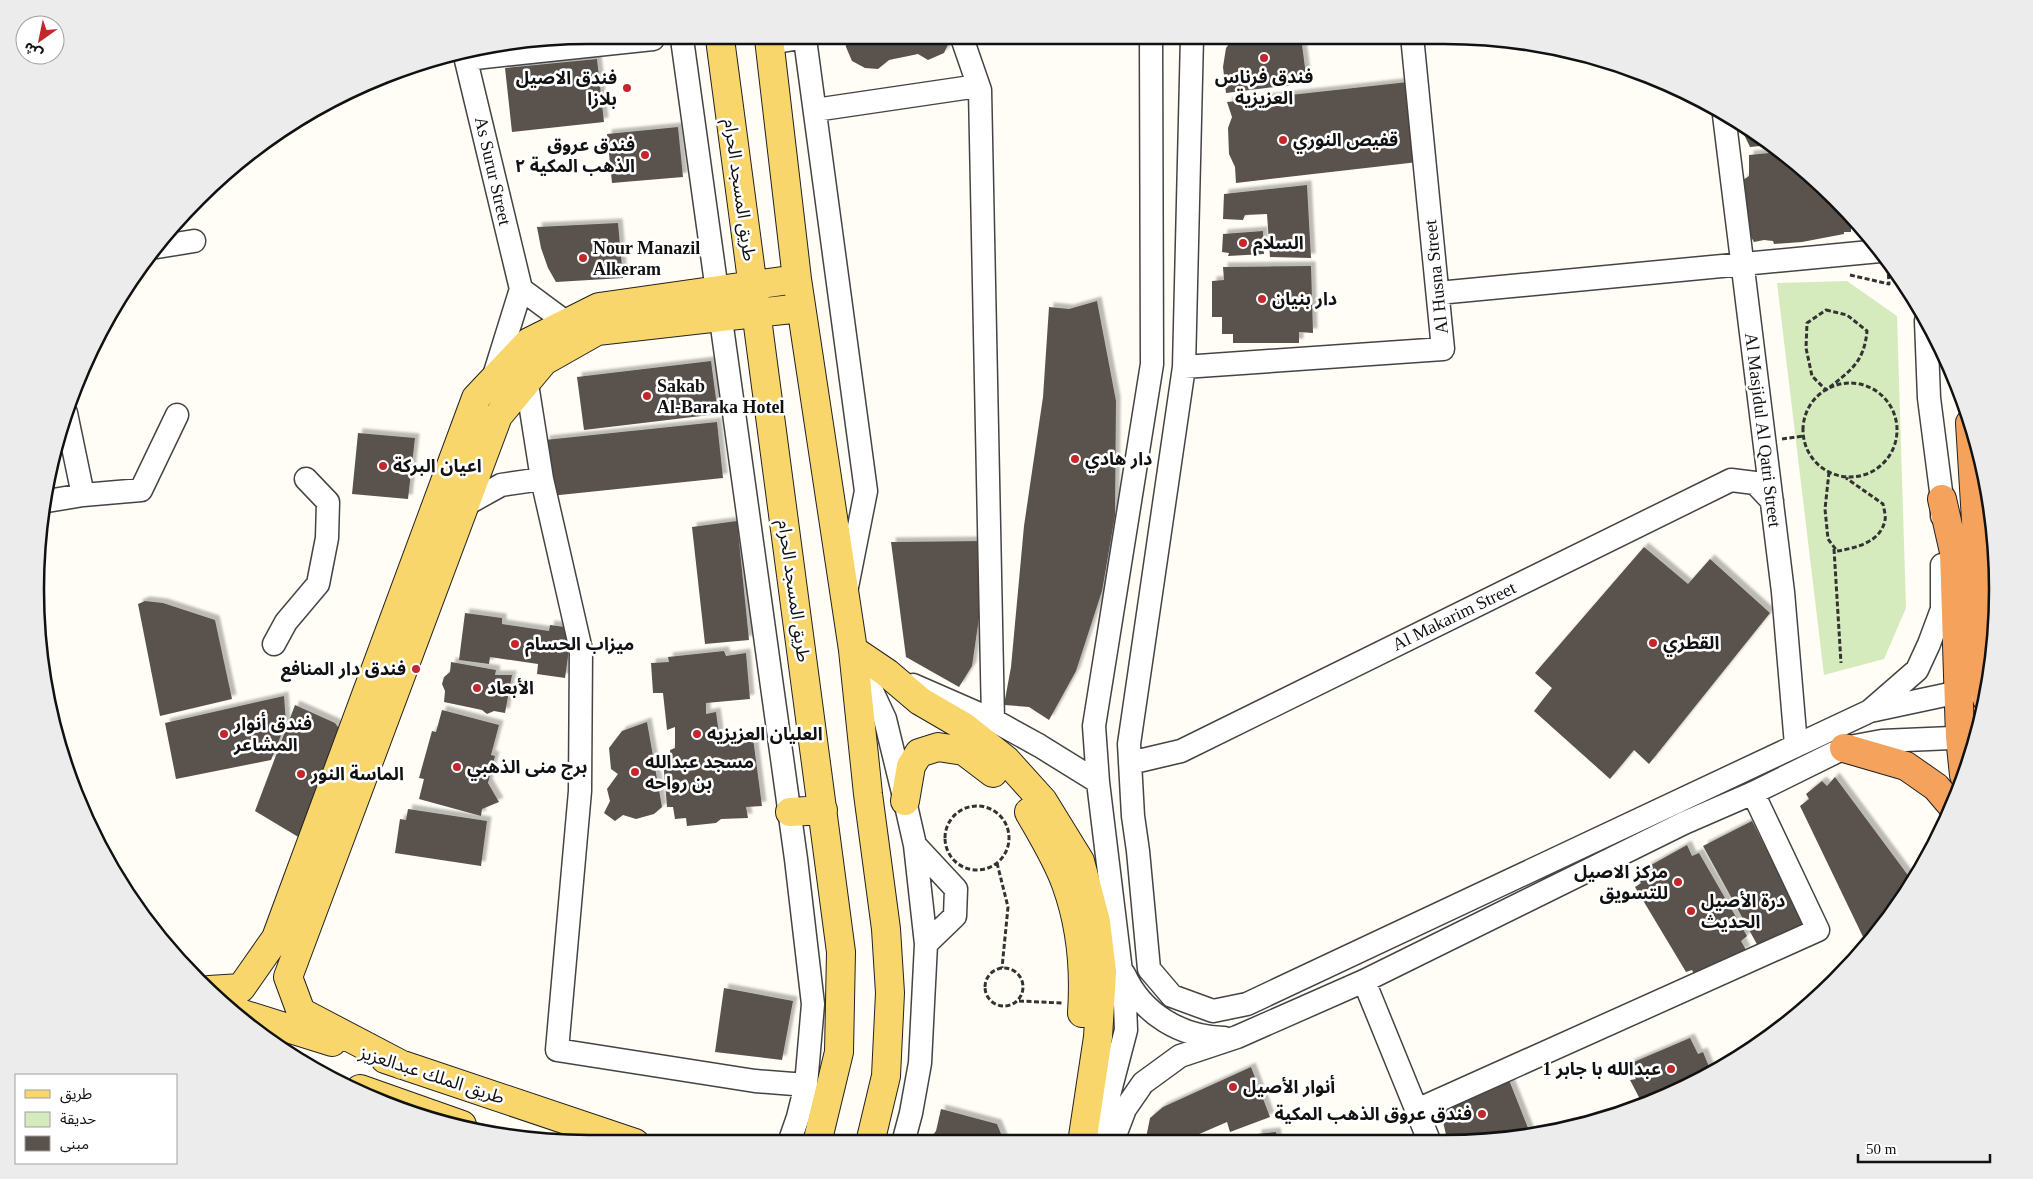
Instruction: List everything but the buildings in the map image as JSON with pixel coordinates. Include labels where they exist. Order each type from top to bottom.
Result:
[{"type":"highway","points":[[1972,451],[1985,661]]},
{"type":"highway","points":[[1942,499],[1954,552],[1959,692],[1968,737]]},
{"type":"highway","points":[[1844,748],[1906,766],[1936,787],[1947,800]]},
{"type":"main road","name":"طريق المسجد الحرام","points":[[721,44],[842,952],[838,1052],[819,1135]]},
{"type":"main road","points":[[778,44],[797,279],[853,650],[868,794],[886,929],[890,993],[886,1076],[872,1135]]},
{"type":"main road","points":[[219,989],[241,988],[276,938],[476,398],[529,342],[599,307],[797,279]]},
{"type":"main road","points":[[402,1065],[301,1012],[288,977],[498,416],[544,362],[597,331],[802,308]]},
{"type":"main road","points":[[853,650],[887,673],[920,701],[962,726],[1006,760],[1036,806],[1080,861],[1097,930],[1102,972],[1098,1037],[1083,1135]]},
{"type":"main road","points":[[905,801],[911,766],[919,753],[938,747],[964,751],[1036,806],[1066,883],[1082,956],[1082,1010],[1070,1135]]},
{"type":"main road","points":[[790,812],[822,810]]},
{"type":"main road","name":"طريق الملك عبدالعزيز","points":[[250,1016],[611,1135]]},
{"type":"street","points":[[480,55],[598,44]]},
{"type":"street","points":[[683,44],[790,812],[813,1004],[806,1085],[792,1135]]},
{"type":"street","points":[[806,44],[866,491],[844,600]]},
{"type":"street","points":[[964,44],[978,86],[980,100],[994,720]]},
{"type":"street","points":[[1092,1135],[1109,1095],[1126,1030],[1125,1004],[1098,782],[1094,726],[1152,364],[1151,44]]},
{"type":"street","points":[[1192,44],[1184,367],[1129,744],[1133,816],[1150,969],[1172,996],[1213,1011],[1247,1004],[1870,711],[1959,692],[1980,693]]},
{"type":"street","name":"Al Husna Street","points":[[1184,367],[1443,349],[1413,44]]},
{"type":"street","name":"As Surur Street","points":[[465,58],[521,289]]},
{"type":"street","points":[[815,110],[978,86]]},
{"type":"street","name":"Al Masjidul Al Qatri Street","points":[[1725,122],[1783,592],[1796,745]]},
{"type":"street","points":[[166,245],[194,241]]},
{"type":"street","points":[[1438,293],[1742,263],[1877,258]]},
{"type":"street","points":[[493,380],[521,289],[567,323]]},
{"type":"street","points":[[1870,711],[1917,670],[1942,610],[1942,499],[1930,398],[1927,337]]},
{"type":"street","points":[[527,384],[542,479],[581,650],[580,791],[557,1050],[755,1081],[806,1085]]},
{"type":"street","points":[[51,500],[83,495],[141,490],[176,415]]},
{"type":"street","points":[[69,427],[83,495]]},
{"type":"street","points":[[274,644],[286,622],[318,584],[326,538],[328,502],[306,479]]},
{"type":"street","points":[[465,505],[501,485],[542,479]]},
{"type":"street","name":"Al Makarim Street","points":[[1130,763],[1181,751],[1731,480],[1755,483],[1772,501]]},
{"type":"street","points":[[853,650],[885,720],[915,845],[926,944],[920,1062],[905,1135]]},
{"type":"street","points":[[887,673],[994,720],[1098,782]]},
{"type":"street","points":[[1115,1135],[1125,1110],[1143,1083],[1180,1056],[1237,1037],[1364,981],[1684,823],[1753,793],[1844,748],[1882,740],[1968,737]]},
{"type":"street","points":[[1418,1110],[1818,930],[1753,793]]},
{"type":"street","points":[[915,845],[956,889],[955,916],[926,944]]},
{"type":"street","points":[[1120,966],[1138,998],[1154,1014],[1166,1022],[1200,1036],[1237,1037]]},
{"type":"street","points":[[1364,981],[1427,1135]]},
{"type":"path","points":[[1847,274],[1889,284],[1887,272]]},
{"type":"path","points":[[1826,390],[1812,376],[1806,348],[1806,323],[1826,310],[1846,314],[1867,331],[1865,349],[1852,370],[1826,390],[1814,400],[1806,412],[1803,427],[1804,443],[1811,457],[1829,472],[1850,477],[1866,475],[1879,468],[1890,456],[1896,442],[1897,426],[1893,411],[1884,398],[1872,389],[1857,384],[1841,384],[1826,390]]},
{"type":"path","points":[[1829,472],[1825,509],[1828,539],[1837,551],[1854,548],[1876,538],[1886,520],[1883,504],[1844,476]]},
{"type":"path","points":[[1834,546],[1841,663]]},
{"type":"path","points":[[970,806],[981,806],[991,809],[1000,815],[1006,824],[1009,834],[1008,845],[1004,855],[996,863],[988,868],[972,869],[958,863],[951,856],[946,846],[945,836],[947,826],[952,817],[960,810],[970,806]]},
{"type":"path","points":[[996,863],[1008,907],[1002,968]]},
{"type":"path","points":[[1002,968],[1015,971],[1020,976],[1024,988],[1019,1000],[1008,1007],[1001,1007],[990,1001],[986,996],[984,984],[995,970],[1002,968]]},
{"type":"path","points":[[1019,1000],[1068,1003]]},
{"type":"green space","points":[[1847,281],[1897,316],[1906,608],[1884,659],[1824,675],[1777,283]]},
{"type":"place","name":"فندق فرناس العزيزية","points":[[1264,58]]},
{"type":"place","name":"فندق الاصيل بلازا","points":[[627,88]]},
{"type":"place","name":"قفيص النوري","points":[[1283,140]]},
{"type":"place","name":"فندق عروق الذهب المكية ٢","points":[[645,155]]},
{"type":"place","name":"السلام","points":[[1243,243]]},
{"type":"place","name":"Nour Manazil Alkeram","points":[[583,258]]},
{"type":"place","name":"دار بنيان","points":[[1262,299]]},
{"type":"place","name":"Sakab Al-Baraka Hotel","points":[[647,396]]},
{"type":"place","name":"دار هادي","points":[[1075,459]]},
{"type":"place","name":"اعيان البركة","points":[[383,466]]},
{"type":"place","name":"القطري","points":[[1653,643]]},
{"type":"place","name":"ميزاب الحسام","points":[[515,644]]},
{"type":"place","name":"فندق دار المنافع","points":[[416,669]]},
{"type":"place","name":"الأبعاد","points":[[477,688]]},
{"type":"place","name":"فندق أنوار المشاعر","points":[[224,734]]},
{"type":"place","name":"العليان العزيزيه","points":[[697,734]]},
{"type":"place","name":"برج منى الذهبي","points":[[457,767]]},
{"type":"place","name":"مسجد عبدالله بن رواحه","points":[[635,772]]},
{"type":"place","name":"الماسة النور","points":[[301,774]]},
{"type":"place","name":"مركز الاصيل للتسويق","points":[[1678,882]]},
{"type":"place","name":"درة الأصيل الحديث","points":[[1691,911]]},
{"type":"place","name":"عبدالله با جابر 1","points":[[1671,1069]]},
{"type":"place","name":"أنوار الأصيل","points":[[1233,1087]]},
{"type":"place","name":"فندق عروق الذهب المكية","points":[[1482,1114]]}]
